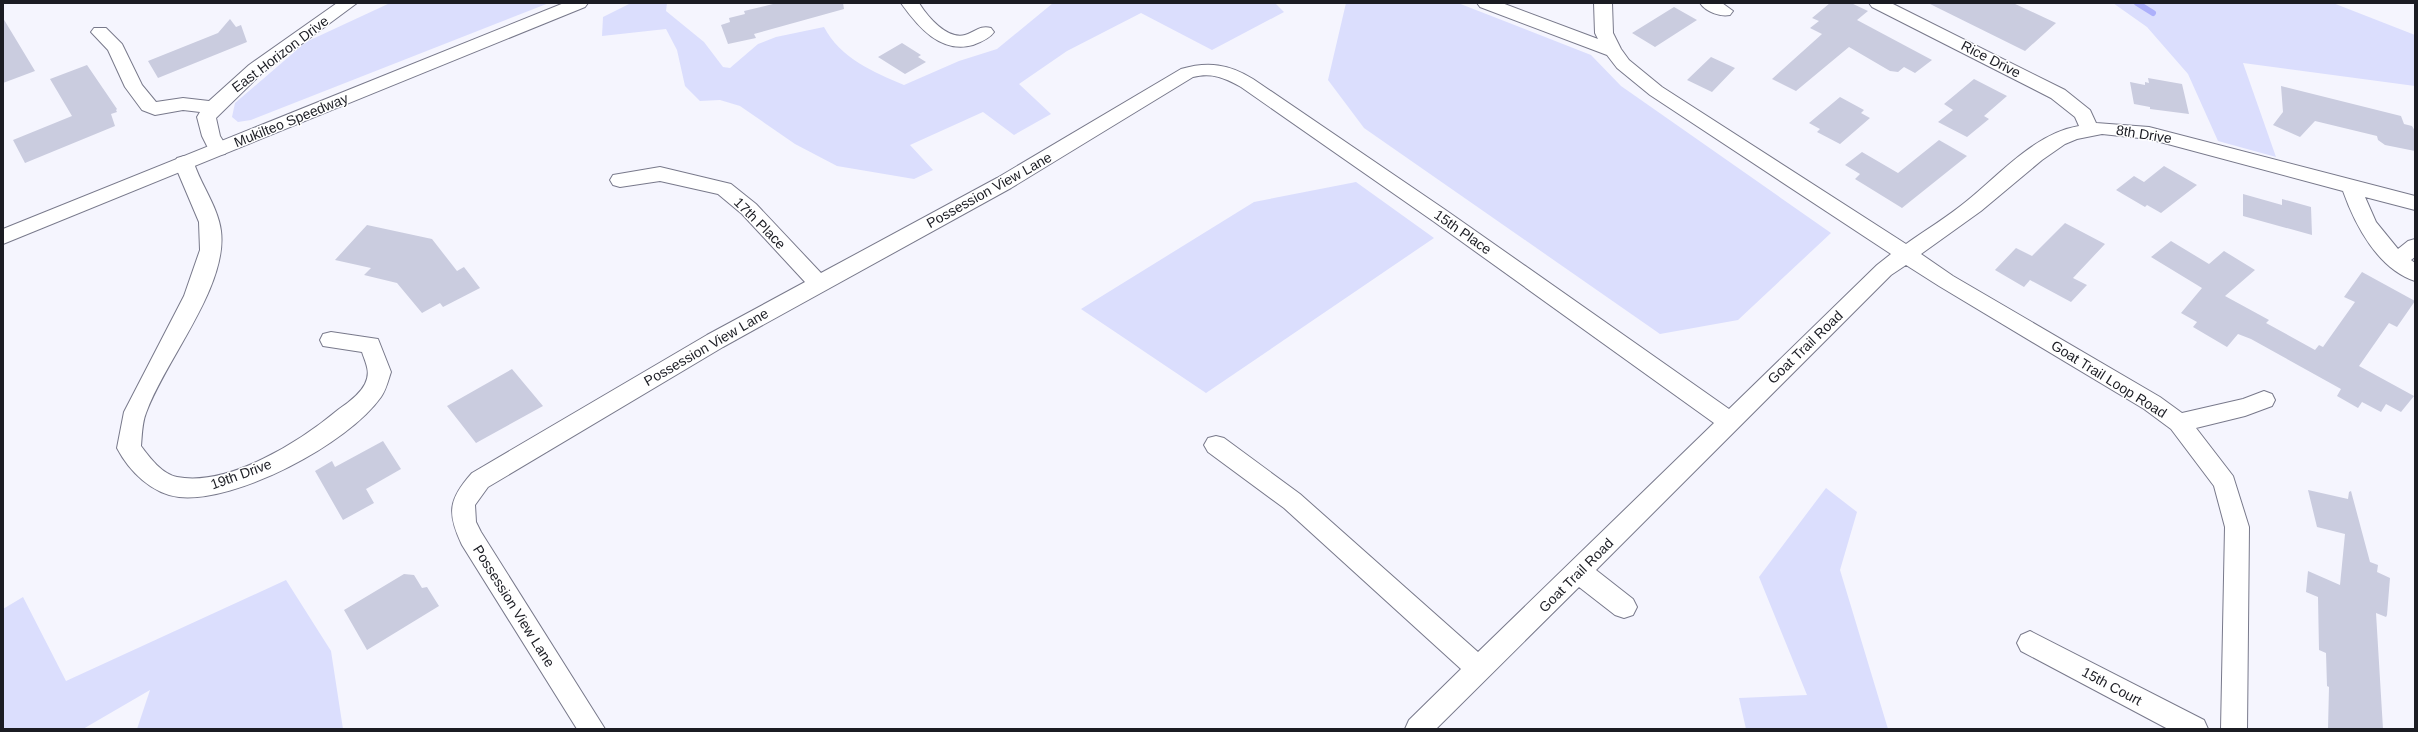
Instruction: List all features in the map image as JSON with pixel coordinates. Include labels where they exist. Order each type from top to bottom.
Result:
[{"type":"street","name":"East Horizon Drive","points":[[213,108],[238,84],[348,3]]},
{"type":"street","name":"Mukilteo Speedway","points":[[3,236],[579,3]]},
{"type":"street","points":[[910,3],[924,23],[936,32],[955,41],[966,41],[985,32]]},
{"type":"street","points":[[1486,3],[1613,51]]},
{"type":"street","points":[[1603,3],[1604,33],[1613,51],[1638,78],[1661,95],[1906,254]]},
{"type":"street","name":"Rice Drive","points":[[1878,3],[2058,94],[2083,114],[2090,129]]},
{"type":"street","points":[[100,32],[116,48],[134,87],[149,106],[155,109],[188,105],[213,108]]},
{"type":"street","name":"15th Place","points":[[1187,73],[1198,69],[1218,68],[1231,73],[1247,83],[1440,216],[1729,421]]},
{"type":"street","name":"Possession View Lane","points":[[592,729],[471,538],[462,514],[466,496],[480,480],[535,446],[818,283],[1004,183],[1187,73]]},
{"type":"street","points":[[213,108],[206,117],[211,136],[218,149]]},
{"type":"street","name":"8th Drive","points":[[1906,254],[1974,206],[2035,155],[2058,138],[2090,129],[2124,129],[2156,134],[2415,203]]},
{"type":"street","name":"19th Drive","points":[[184,163],[189,182],[203,204],[212,231],[209,263],[135,413],[129,448],[150,474],[178,487],[204,487],[223,483],[288,457],[334,427],[373,391],[380,372],[370,345],[331,340]]},
{"type":"street","name":"17th Place","points":[[620,180],[660,174],[724,189],[749,208],[818,283]]},
{"type":"street","points":[[2351,186],[2359,210],[2369,228],[2409,254],[2415,273]]},
{"type":"street","name":"Goat Trail Road","points":[[1418,729],[1480,670],[1729,421],[1884,270],[1906,254]]},
{"type":"street","name":"Goat Trail Loop Road","points":[[1906,254],[1946,281],[2127,387],[2178,423],[2196,443],[2225,483],[2237,526],[2234,729]]},
{"type":"street","points":[[2178,423],[2245,407],[2264,400]]},
{"type":"street","points":[[1216,446],[1292,501],[1480,670]]},
{"type":"street","points":[[1579,572],[1624,607]]},
{"type":"street","name":"15th Court","points":[[2030,643],[2195,729]]},
{"type":"shaded area","points":[[390,3],[549,3],[251,120],[238,122],[232,117],[235,103],[306,42]]},
{"type":"shaded area","points":[[631,3],[667,3],[666,11],[704,42],[723,67],[730,68],[758,44],[776,37],[824,27],[831,38],[848,56],[869,69],[904,85],[959,61],[997,49],[1053,3],[1275,3],[1284,12],[1212,50],[1141,13],[1067,51],[1019,84],[1051,114],[1014,135],[983,112],[910,145],[933,170],[914,179],[837,166],[795,144],[740,106],[720,100],[700,101],[685,86],[677,50],[666,29],[602,36],[603,17]]},
{"type":"shaded area","points":[[1346,3],[1458,3],[1591,55],[1621,86],[1831,233],[1738,320],[1660,334],[1364,128],[1328,80]]},
{"type":"shaded area","points":[[2113,3],[2333,3],[2415,35],[2415,86],[2243,63],[2276,157],[2218,141],[2188,74],[2147,27]]},
{"type":"shaded area","points":[[1356,182],[1434,238],[1206,393],[1081,309],[1254,202]]},
{"type":"shaded area","points":[[1826,488],[1857,512],[1840,570],[1888,729],[1746,729],[1739,698],[1807,695],[1759,577]]},
{"type":"shaded area","points":[[286,580],[331,651],[343,729],[137,729],[150,690],[83,729],[3,729],[3,609],[23,597],[66,681]]},
{"type":"building","points":[[777,3],[843,3],[844,9],[754,34],[756,38],[728,44],[721,25],[730,22],[729,18],[745,14],[744,11]]},
{"type":"building","points":[[1830,3],[1851,3],[1868,11],[1857,20],[1932,60],[1915,73],[1904,67],[1898,72],[1890,71],[1849,47],[1796,91],[1772,79],[1822,34],[1810,28],[1819,21],[1812,18]]},
{"type":"building","points":[[1928,3],[2013,3],[2056,23],[2025,51]]},
{"type":"building","points":[[1674,7],[1697,20],[1655,47],[1632,33]]},
{"type":"building","points":[[3,18],[35,71],[3,83]]},
{"type":"building","points":[[230,19],[236,27],[241,25],[247,42],[158,78],[148,61],[218,33]]},
{"type":"building","points":[[902,43],[921,55],[918,57],[926,62],[905,74],[878,57]]},
{"type":"building","points":[[1711,57],[1735,68],[1712,92],[1687,80]]},
{"type":"building","points":[[87,65],[117,109],[117,112],[111,114],[115,126],[25,163],[13,140],[72,116],[50,79]]},
{"type":"building","points":[[2148,78],[2182,84],[2189,114],[2150,109],[2150,107],[2134,104],[2130,82],[2145,85],[2145,82],[2149,83]]},
{"type":"building","points":[[1974,79],[2007,96],[1984,116],[1989,119],[1967,137],[1938,122],[1953,110],[1944,104]]},
{"type":"building","points":[[2281,86],[2401,116],[2404,124],[2412,126],[2415,131],[2415,151],[2385,145],[2378,140],[2377,136],[2315,121],[2300,137],[2273,125],[2283,112]]},
{"type":"building","points":[[1840,97],[1864,110],[1861,113],[1870,118],[1840,144],[1817,132],[1820,129],[1809,123]]},
{"type":"building","points":[[1939,140],[1967,156],[1902,208],[1855,179],[1860,174],[1845,165],[1862,152],[1898,173]]},
{"type":"building","points":[[2164,166],[2197,185],[2161,213],[2147,205],[2145,207],[2116,190],[2134,176],[2144,182]]},
{"type":"building","points":[[2243,194],[2282,205],[2282,199],[2311,207],[2312,235],[2243,216]]},
{"type":"building","points":[[2065,223],[2105,244],[2073,278],[2087,285],[2071,302],[2030,280],[2024,287],[1995,270],[2016,248],[2032,256]]},
{"type":"building","points":[[367,225],[432,239],[457,271],[464,267],[480,288],[443,307],[440,303],[422,313],[397,283],[364,275],[371,268],[335,260]]},
{"type":"building","points":[[2171,241],[2209,264],[2224,251],[2255,270],[2225,296],[2269,320],[2266,323],[2315,350],[2319,345],[2323,347],[2355,302],[2344,297],[2362,272],[2415,301],[2397,327],[2389,323],[2359,366],[2414,396],[2401,412],[2386,404],[2381,412],[2362,402],[2358,408],[2337,396],[2341,389],[2251,339],[2238,334],[2227,347],[2193,327],[2197,322],[2181,313],[2202,288],[2151,257]]},
{"type":"building","points":[[512,369],[543,406],[476,443],[447,406]]},
{"type":"building","points":[[383,441],[401,469],[366,489],[374,503],[343,520],[315,471],[332,461],[335,467]]},
{"type":"building","points":[[2308,490],[2348,499],[2349,492],[2351,491],[2370,562],[2378,565],[2377,572],[2390,578],[2387,615],[2386,617],[2376,613],[2383,729],[2328,729],[2329,687],[2327,686],[2326,653],[2319,650],[2318,597],[2306,592],[2308,571],[2340,585],[2345,534],[2317,527]]},
{"type":"building","points":[[404,574],[414,575],[422,588],[427,587],[439,606],[367,650],[344,610]]},
{"type":"waterway","points":[[2137,3],[2153,13]]}]
